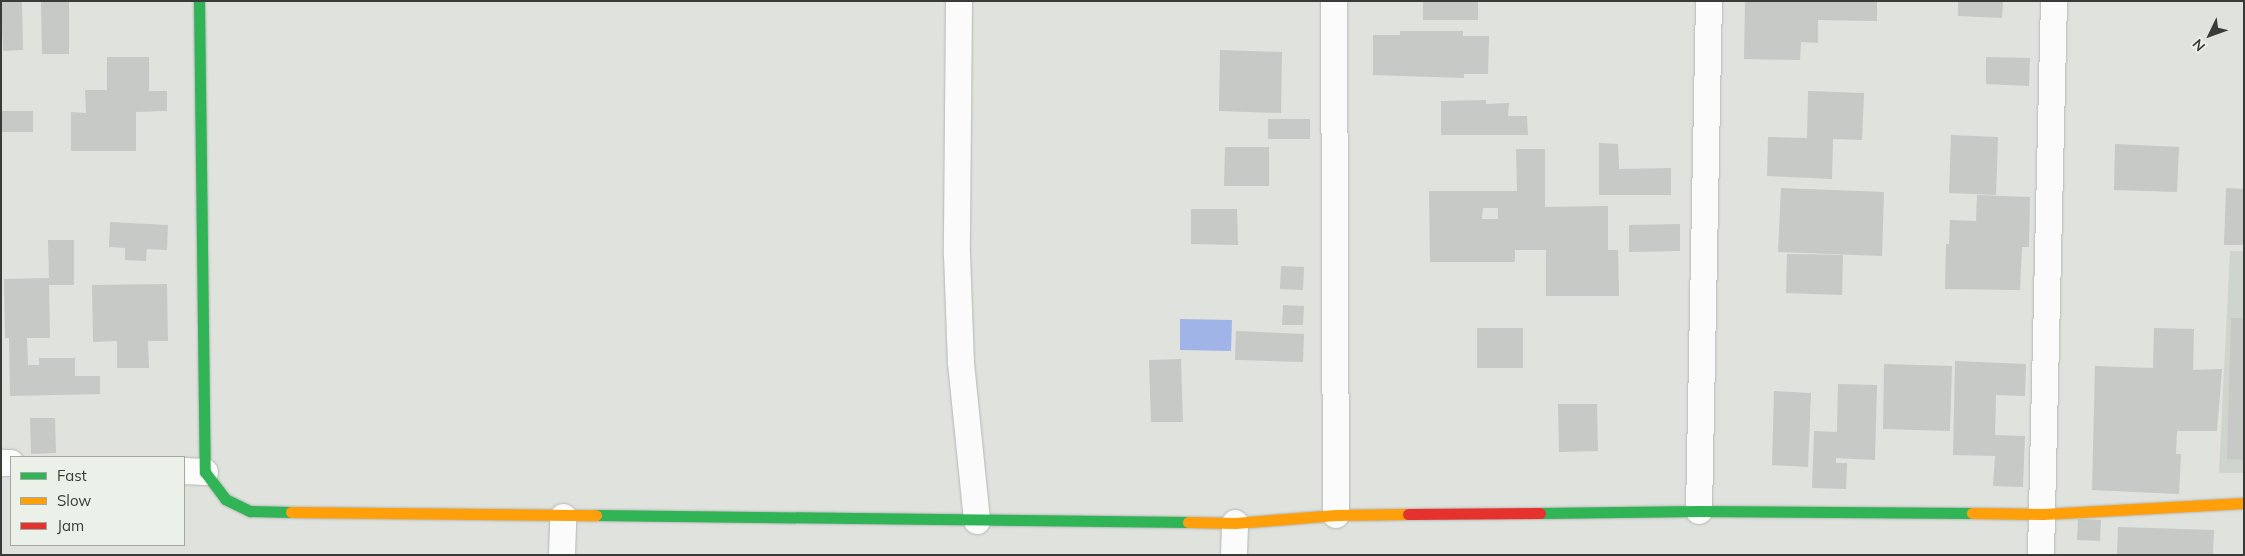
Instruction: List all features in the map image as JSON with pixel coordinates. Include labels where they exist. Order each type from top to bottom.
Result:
[{"type":"street","points":[[199,1],[194,471],[225,499],[250,512],[563,517],[1234,523],[1336,515],[1699,510],[2042,514],[2244,503]]},
{"type":"street","points":[[959,1],[957,255],[961,354],[977,521]]},
{"type":"street","points":[[1334,1],[1336,515]]},
{"type":"street","points":[[1699,510],[1709,1]]},
{"type":"street","points":[[2041,555],[2054,1]]},
{"type":"street","points":[[562,555],[563,517]]},
{"type":"street","points":[[1234,523],[1234,555]]},
{"type":"shaded area","points":[[2230,251],[2244,251],[2244,473],[2219,473]]},
{"type":"water","points":[[1180,319],[1232,320],[1231,351],[1180,350]]},
{"type":"building","points":[[1,1],[22,1],[23,50],[3,51]]},
{"type":"building","points":[[41,1],[69,1],[69,54],[42,54]]},
{"type":"building","points":[[1423,1],[1478,1],[1478,20],[1423,20]]},
{"type":"building","points":[[1745,1],[1877,1],[1877,21],[1818,20],[1818,43],[1801,42],[1800,60],[1744,59]]},
{"type":"building","points":[[1958,1],[2003,1],[2002,18],[1958,16]]},
{"type":"building","points":[[1400,31],[1463,31],[1463,36],[1489,36],[1488,74],[1464,74],[1464,78],[1373,75],[1373,35],[1400,35]]},
{"type":"building","points":[[1220,50],[1282,52],[1281,113],[1219,111]]},
{"type":"building","points":[[107,57],[149,57],[149,91],[167,91],[167,111],[136,112],[136,151],[71,151],[71,112],[86,113],[85,90],[107,90]]},
{"type":"building","points":[[1986,57],[2030,58],[2029,86],[1986,84]]},
{"type":"building","points":[[1808,91],[1864,93],[1862,140],[1833,139],[1832,179],[1767,176],[1768,137],[1807,138]]},
{"type":"building","points":[[1486,100],[1486,104],[1509,103],[1508,116],[1527,116],[1528,135],[1441,135],[1441,101]]},
{"type":"building","points":[[1,111],[33,111],[33,132],[1,132]]},
{"type":"building","points":[[1268,119],[1310,119],[1310,139],[1268,139]]},
{"type":"building","points":[[1951,135],[1998,137],[1996,195],[1949,193]]},
{"type":"building","points":[[1599,143],[1618,144],[1619,169],[1671,168],[1671,195],[1599,195]]},
{"type":"building","points":[[2115,144],[2179,147],[2177,192],[2114,190]]},
{"type":"building","points":[[1225,147],[1269,147],[1269,186],[1224,186]]},
{"type":"building","points":[[1516,149],[1545,149],[1545,207],[1608,206],[1608,250],[1618,250],[1619,296],[1546,296],[1546,250],[1515,250],[1515,262],[1430,262],[1429,191],[1517,191]],"holes":[[[1483,208],[1498,208],[1498,219],[1482,219]]]},
{"type":"building","points":[[1781,188],[1884,192],[1882,256],[1778,252]]},
{"type":"building","points":[[2226,188],[2244,189],[2244,245],[2224,245]]},
{"type":"building","points":[[1977,195],[2030,197],[2029,247],[2022,247],[2020,290],[1945,289],[1946,244],[1949,244],[1950,220],[1976,221]]},
{"type":"building","points":[[1191,209],[1237,209],[1238,245],[1191,244]]},
{"type":"building","points":[[110,222],[168,225],[167,250],[147,249],[146,261],[125,260],[125,248],[109,247]]},
{"type":"building","points":[[1680,224],[1680,251],[1629,252],[1629,225]]},
{"type":"building","points":[[48,240],[74,240],[74,285],[49,285],[50,338],[27,338],[28,365],[39,365],[39,358],[75,358],[75,376],[100,376],[100,394],[10,396],[9,338],[5,338],[4,279],[49,278]]},
{"type":"building","points":[[1787,254],[1843,255],[1842,295],[1786,293]]},
{"type":"building","points":[[1281,266],[1304,267],[1303,290],[1280,289]]},
{"type":"building","points":[[167,284],[168,341],[148,341],[149,368],[117,368],[117,341],[93,342],[92,285]]},
{"type":"building","points":[[1283,305],[1304,306],[1303,325],[1282,325]]},
{"type":"building","points":[[2231,318],[2244,318],[2244,460],[2227,459]]},
{"type":"building","points":[[1477,328],[1523,328],[1523,368],[1477,368]]},
{"type":"building","points":[[2154,328],[2194,329],[2193,370],[2222,369],[2217,431],[2177,431],[2176,454],[2181,454],[2179,494],[2092,490],[2095,366],[2153,368]]},
{"type":"building","points":[[1236,331],[1304,334],[1303,362],[1235,360]]},
{"type":"building","points":[[1181,359],[1183,422],[1151,422],[1149,360]]},
{"type":"building","points":[[1955,361],[2026,364],[2025,396],[1996,395],[1995,435],[2025,436],[2023,487],[1993,486],[1995,456],[1953,455]]},
{"type":"building","points":[[1884,364],[1952,366],[1950,431],[1883,429]]},
{"type":"building","points":[[1838,384],[1877,385],[1875,460],[1836,458],[1836,463],[1847,463],[1846,489],[1812,488],[1814,431],[1837,432]]},
{"type":"building","points":[[1774,391],[1811,393],[1808,467],[1772,465]]},
{"type":"building","points":[[1558,404],[1597,404],[1598,451],[1559,452]]},
{"type":"building","points":[[30,418],[55,418],[56,453],[31,454]]},
{"type":"building","points":[[2078,519],[2101,520],[2100,541],[2077,540]]},
{"type":"building","points":[[2118,527],[2214,530],[2213,555],[2117,555]]},
{"type":"traffic: fast","points":[[199,1],[205,472],[225,499],[250,511],[291,512]]},
{"type":"traffic: fast","points":[[1540,513],[1699,511],[1972,513]]},
{"type":"traffic: fast","points":[[596,515],[1188,522]]},
{"type":"traffic: slow","points":[[1972,513],[2042,514],[2244,503]]},
{"type":"traffic: slow","points":[[291,512],[596,515]]},
{"type":"traffic: slow","points":[[1188,522],[1235,523],[1336,515],[1408,514]]},
{"type":"traffic: jam","points":[[1408,514],[1540,513]]}]
